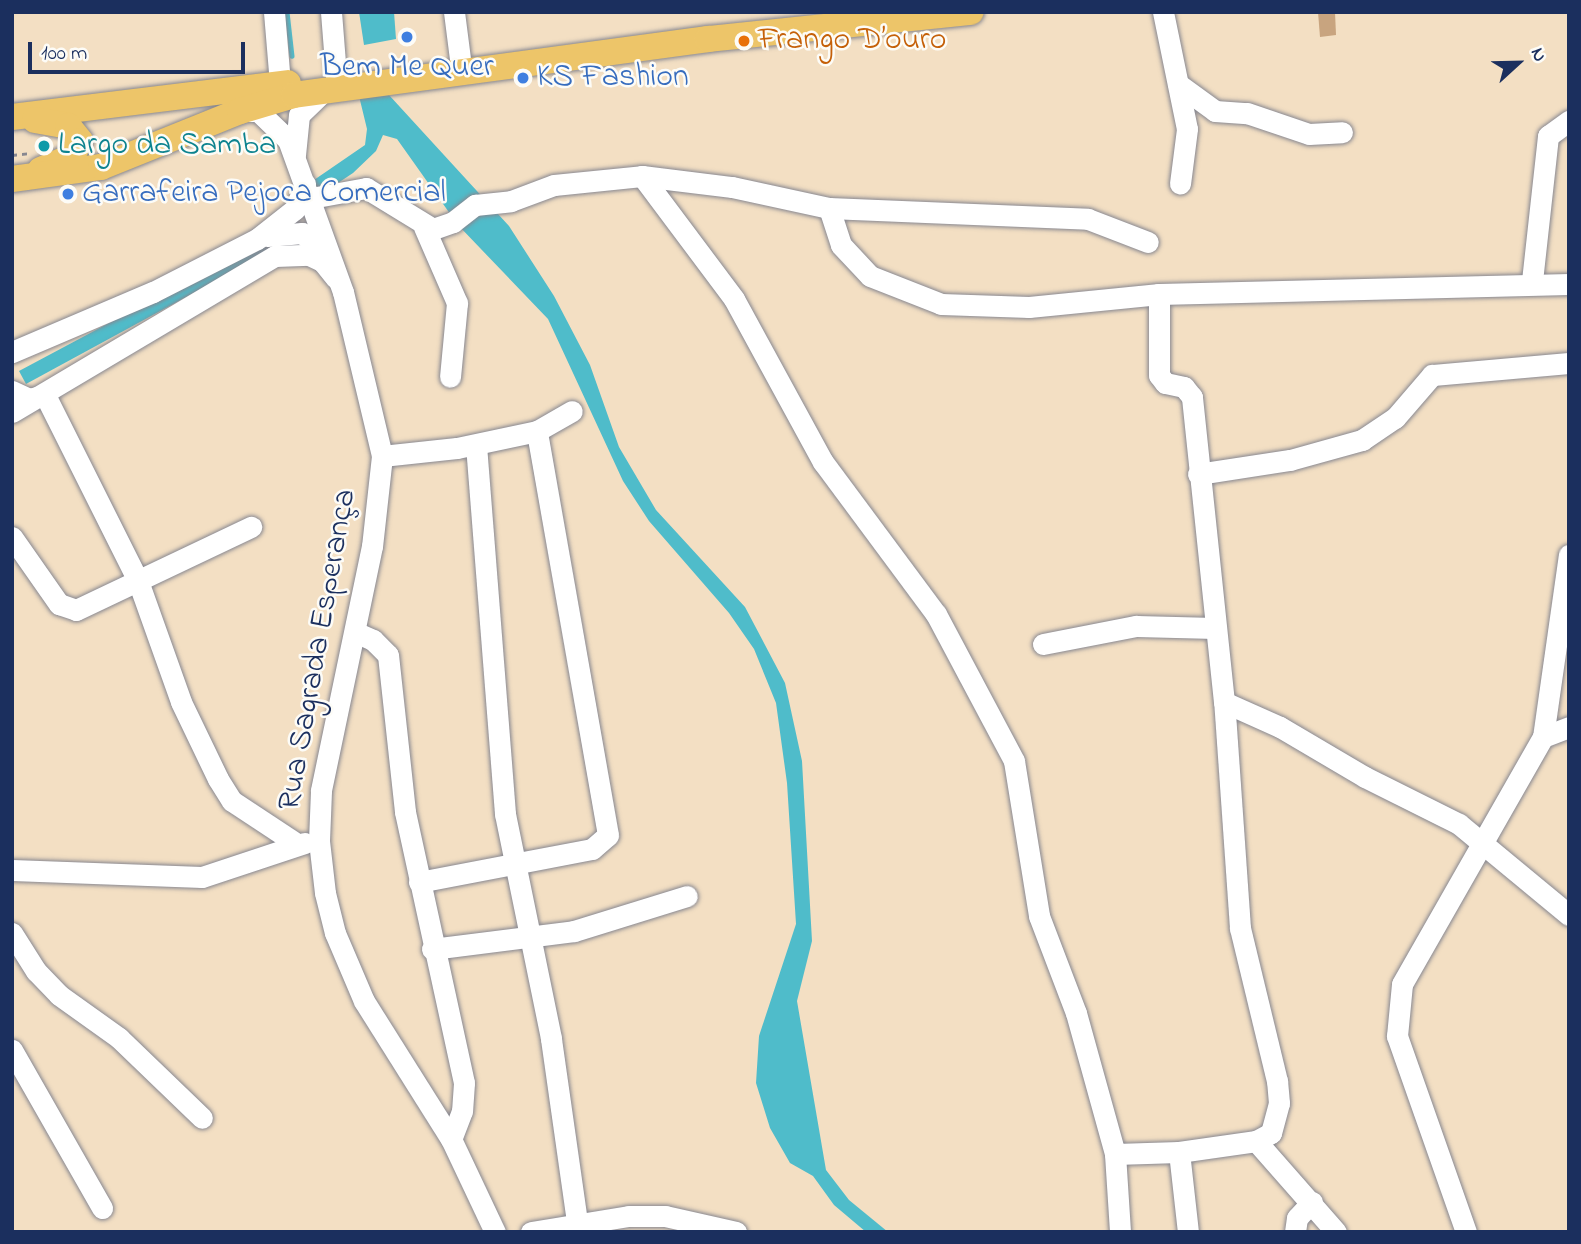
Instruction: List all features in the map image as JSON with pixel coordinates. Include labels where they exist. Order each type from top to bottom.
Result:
[{"type":"main road","points":[[392,74],[460,60],[833,12]]},
{"type":"main road","points":[[12,118],[280,84],[341,82],[392,74],[971,12]]},
{"type":"main road","points":[[12,178],[101,167],[240,111],[341,82]]},
{"type":"main road","points":[[12,118],[68,126],[80,141],[71,157],[12,178]]},
{"type":"street","points":[[274,12],[280,84]]},
{"type":"street","points":[[295,157],[299,115],[341,82],[331,12]]},
{"type":"street","points":[[454,12],[460,60]]},
{"type":"street","points":[[1163,12],[1187,129],[1180,184]]},
{"type":"street","points":[[1178,83],[1215,111],[1247,113],[1310,134],[1342,132]]},
{"type":"street","name":"Rua Sagrada Esperança","points":[[240,111],[258,111],[275,123],[295,157],[343,292],[382,456],[377,513],[355,632],[330,736],[319,841],[325,893],[349,968],[388,1043],[451,1139],[495,1232]]},
{"type":"street","points":[[1532,281],[1548,136],[1569,121]]},
{"type":"street","points":[[642,176],[734,299],[823,462],[936,614],[1005,743],[1018,780],[1039,916],[1076,1013],[1115,1154],[1120,1232]]},
{"type":"street","points":[[14,352],[153,292],[257,239],[295,209],[308,191],[366,188],[424,227],[432,229],[491,202],[511,201],[554,185],[642,176],[732,187],[829,208],[1088,219],[1148,242]]},
{"type":"street","points":[[829,208],[841,245],[870,276],[941,304],[1029,307],[1159,294],[1532,281],[1569,284]]},
{"type":"street","points":[[424,227],[457,303],[450,377]]},
{"type":"street","points":[[257,239],[292,231],[302,233],[323,247],[331,259]]},
{"type":"street","points":[[12,412],[45,395],[129,340],[275,256],[296,253],[321,261],[343,292]]},
{"type":"street","points":[[1115,1154],[1179,1152],[1256,1141],[1271,1133],[1277,1123],[1277,1081],[1240,928],[1224,702],[1192,397],[1159,375],[1159,294]]},
{"type":"street","points":[[1198,474],[1290,460],[1362,440],[1395,418],[1432,375],[1569,363]]},
{"type":"street","points":[[12,391],[29,398],[45,395]]},
{"type":"street","points":[[45,395],[138,581],[181,702],[218,779],[232,801],[297,844]]},
{"type":"street","points":[[382,456],[476,445],[537,431],[572,411]]},
{"type":"street","points":[[419,882],[592,849],[608,835],[537,431]]},
{"type":"street","points":[[476,445],[505,814],[531,939],[577,1222]]},
{"type":"street","points":[[12,537],[59,604],[70,610],[138,581],[250,527]]},
{"type":"street","points":[[1466,1232],[1398,1036],[1396,1013],[1402,984],[1486,843],[1543,737],[1569,555]]},
{"type":"street","points":[[1043,644],[1136,626],[1215,628]]},
{"type":"street","points":[[355,632],[373,640],[387,655],[405,812],[432,949],[464,1083],[462,1111],[451,1139]]},
{"type":"street","points":[[1224,702],[1280,727],[1486,843],[1569,915]]},
{"type":"street","points":[[1543,737],[1569,727]]},
{"type":"street","points":[[12,870],[202,877],[297,844],[319,841]]},
{"type":"street","points":[[432,949],[531,939],[574,931],[687,896]]},
{"type":"street","points":[[12,933],[36,971],[59,996],[119,1038],[202,1118]]},
{"type":"street","points":[[12,1050],[102,1208]]},
{"type":"street","points":[[1256,1141],[1336,1232]]},
{"type":"street","points":[[1179,1152],[1188,1232]]},
{"type":"street","points":[[1296,1232],[1297,1218],[1311,1202]]},
{"type":"street","points":[[531,1232],[577,1222],[666,1216],[736,1232]]},
{"type":"path","points":[[12,155],[32,153]]},
{"type":"water","points":[[359,12],[394,12],[396,39],[364,45]]},
{"type":"water","points":[[389,95],[509,226],[554,296],[590,365],[619,447],[656,510],[745,607],[785,683],[802,761],[812,941],[797,1001],[826,1170],[849,1200],[888,1232],[866,1232],[834,1205],[813,1176],[790,1163],[770,1128],[756,1083],[759,1036],[796,924],[787,783],[776,703],[754,649],[729,613],[649,521],[623,481],[548,319],[458,225],[397,139],[383,135],[376,151],[353,173],[320,195],[314,180],[365,145],[367,129],[359,96]]},
{"type":"water","points":[[274,235],[280,246],[26,384],[19,371]]},
{"type":"building","points":[[1318,12],[1335,12],[1336,35],[1320,37]]},
{"type":"waterway","points":[[287,12],[292,56]]},
{"type":"place","name":"Bem Me Quer","points":[[407,37]]},
{"type":"place","name":"Frango D’ouro","points":[[744,41]]},
{"type":"place","name":"KS Fashion","points":[[523,78]]},
{"type":"place","name":"Largo da Samba","points":[[44,146]]},
{"type":"place","name":"Garrafeira Pejoca Comercial","points":[[68,194]]}]
